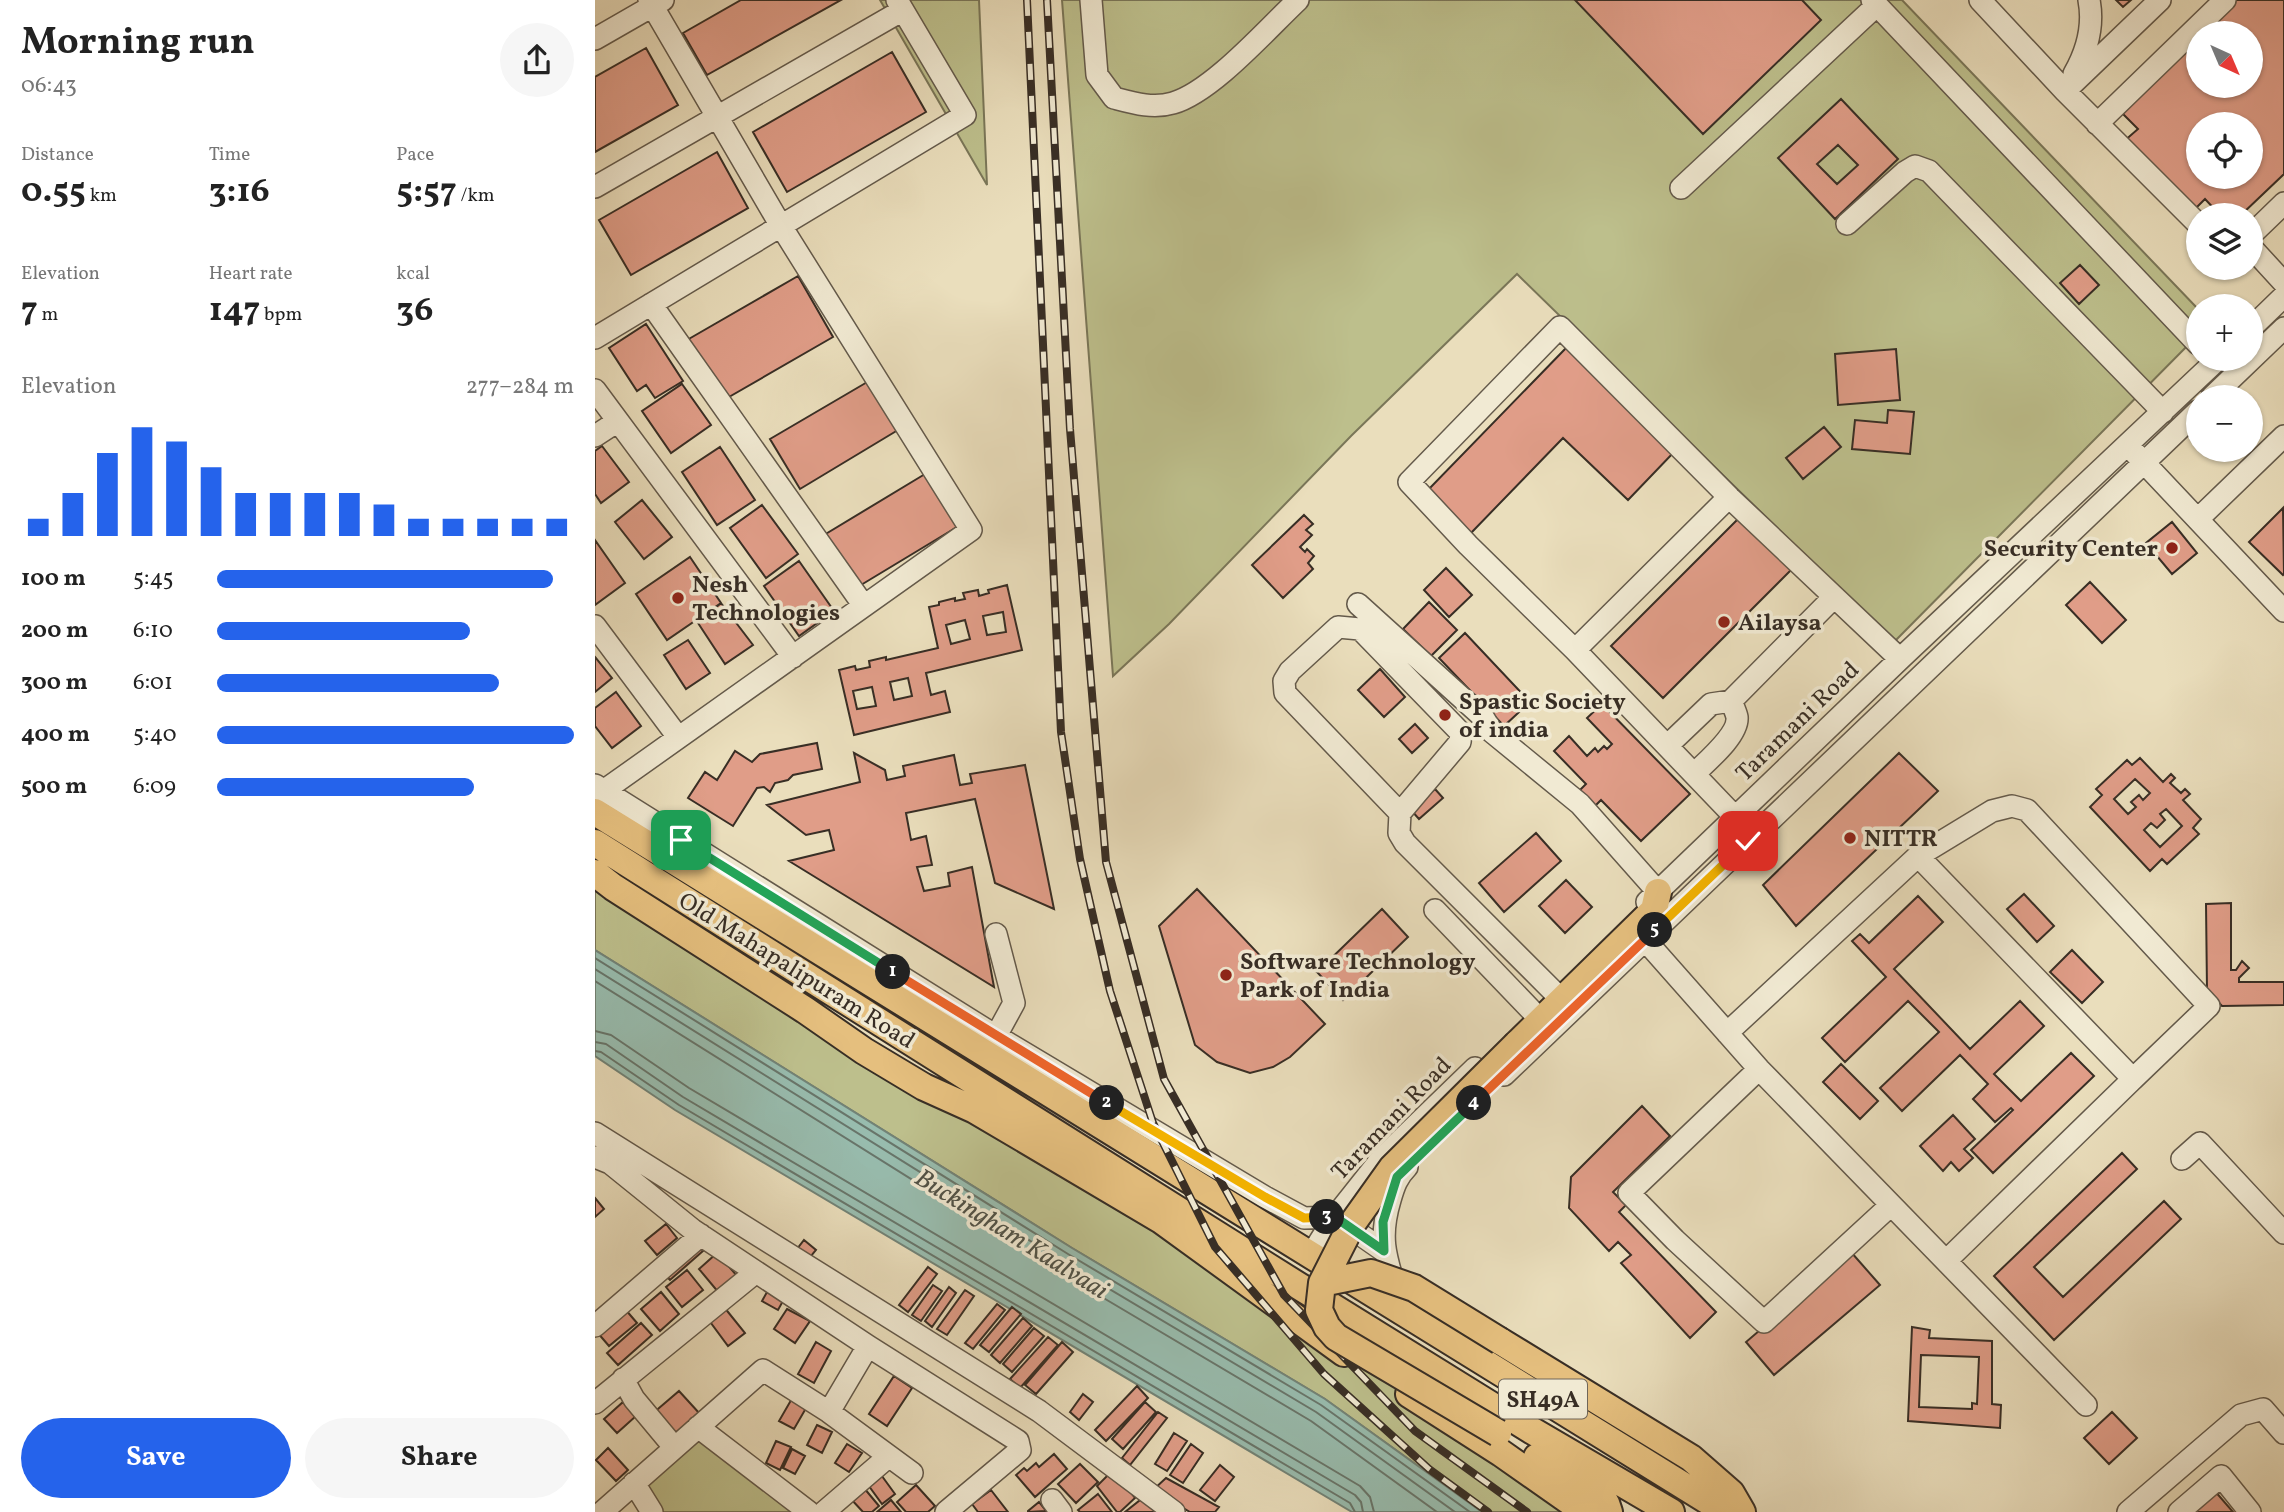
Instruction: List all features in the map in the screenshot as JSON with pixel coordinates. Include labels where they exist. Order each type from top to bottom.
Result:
[{"type":"main road","points":[[597,796],[926,1018],[985,1042],[1403,1314]]},
{"type":"main road","name":"Old Mahapalipuram Road","points":[[595,843],[1531,1430],[1642,1495]]},
{"type":"main road","points":[[595,873],[864,1051],[924,1087],[975,1110],[1161,1220],[1329,1343],[1501,1453],[1600,1509],[1642,1495]]},
{"type":"main road","points":[[1600,1509],[1498,1433],[1336,1337],[1327,1328],[1319,1310],[1322,1283],[1352,1224],[1392,1168],[1654,910],[1658,892]]},
{"type":"main road","points":[[912,1042],[926,1018]]},
{"type":"main road","points":[[959,1072],[985,1042]]},
{"type":"main road","points":[[975,1110],[1000,1097]]},
{"type":"main road","points":[[1322,1283],[1371,1273],[1414,1288],[1691,1458],[1731,1493],[1722,1507],[1683,1484],[1666,1511]]},
{"type":"main road","name":"SH49A","points":[[1403,1314],[1683,1484]]},
{"type":"main road","name":"SH49A","points":[[1642,1495],[1666,1511]]},
{"type":"street","points":[[1091,0],[1097,75],[1114,99],[1149,106],[1171,104],[1209,84],[1298,0]]},
{"type":"street","points":[[1980,0],[2097,124],[2186,212]]},
{"type":"street","points":[[2065,91],[2085,54],[2092,13],[2089,0]]},
{"type":"street","points":[[2065,91],[2160,0]]},
{"type":"street","points":[[2097,124],[2225,0]]},
{"type":"street","points":[[595,38],[655,2],[717,117],[781,226],[971,530],[597,796],[985,1042],[1304,1218],[1335,1217],[1384,1251],[1403,1314]]},
{"type":"street","points":[[1681,188],[1875,2],[2186,331]]},
{"type":"street","points":[[595,187],[717,117],[900,5],[965,115],[595,338]]},
{"type":"street","points":[[1847,224],[1905,172],[1915,166],[1929,171],[2163,412]]},
{"type":"street","points":[[2263,223],[2284,203]]},
{"type":"street","points":[[2263,260],[2284,283]]},
{"type":"street","points":[[2263,316],[2284,296]]},
{"type":"street","points":[[651,304],[864,606]]},
{"type":"street","points":[[1735,817],[1409,482],[1560,327],[1729,497],[1900,659]]},
{"type":"street","points":[[2225,385],[2284,328]]},
{"type":"street","name":"Taramani Road","points":[[1311,1255],[1335,1217],[1381,1159],[1900,659],[2128,446],[2204,371]]},
{"type":"street","points":[[595,390],[793,657]]},
{"type":"street","points":[[595,436],[618,421]]},
{"type":"street","name":"Taramani Road","points":[[1384,1251],[1383,1222],[1397,1177],[2186,423]]},
{"type":"street","points":[[2198,519],[2284,436]]},
{"type":"street","points":[[2128,446],[2284,611]]},
{"type":"street","points":[[1575,650],[1729,497]]},
{"type":"street","points":[[1667,746],[1711,704],[1731,701],[1835,597]]},
{"type":"street","points":[[1358,604],[1483,717],[1492,732],[1580,804],[1658,892]]},
{"type":"street","points":[[595,626],[678,737]]},
{"type":"street","points":[[1400,813],[1285,693],[1284,681],[1290,671],[1338,626],[1360,629],[1461,733],[1460,742],[1400,813],[1399,833],[1405,843],[1554,992]]},
{"type":"street","points":[[1694,774],[1737,726],[1737,716],[1731,701]]},
{"type":"street","points":[[1727,1033],[1918,856],[1992,811],[2012,806],[2027,810],[2209,1006],[1946,1261]]},
{"type":"street","points":[[1918,856],[2133,1079]]},
{"type":"street","points":[[1435,910],[1533,1012]]},
{"type":"street","points":[[985,1042],[1014,1003],[996,934]]},
{"type":"street","points":[[1645,940],[1759,1069],[2086,1405]]},
{"type":"street","points":[[1759,1069],[1629,1193],[1675,1241],[1764,1322],[1891,1205]]},
{"type":"street","points":[[595,1133],[1039,1411],[1174,1512]]},
{"type":"street","points":[[2182,1159],[2200,1143],[2284,1233]]},
{"type":"street","points":[[600,1166],[755,1272],[1018,1441],[1020,1450],[946,1512]]},
{"type":"street","points":[[595,1326],[701,1235]]},
{"type":"street","points":[[595,1403],[755,1272]]},
{"type":"street","points":[[829,1412],[868,1346]]},
{"type":"street","points":[[602,1512],[763,1370],[829,1412],[912,1473]]},
{"type":"street","points":[[623,1379],[634,1399],[674,1447]]},
{"type":"street","points":[[2128,1512],[2241,1415],[2263,1409],[2282,1426]]},
{"type":"street","points":[[698,1427],[809,1512]]},
{"type":"street","points":[[824,1512],[888,1457]]},
{"type":"street","points":[[2179,1512],[2221,1476],[2250,1512]]},
{"type":"street","points":[[634,1483],[652,1512]]},
{"type":"green space","points":[[880,0],[979,0],[987,185]]},
{"type":"green space","points":[[1062,0],[1902,0],[2186,296],[2186,347],[1894,642],[1517,274],[1351,436],[1169,624],[1113,676]]},
{"type":"green space","points":[[595,883],[1197,1253],[1588,1512],[1482,1512],[1325,1399],[1072,1248],[595,950]]},
{"type":"green space","points":[[699,1436],[799,1512],[659,1512],[643,1485]]},
{"type":"water","name":"Buckingham Kaalvaai","points":[[595,950],[1072,1248],[1325,1399],[1482,1512],[1352,1512],[675,1110],[595,1056]]},
{"type":"building","points":[[741,0],[841,0],[707,75],[683,33]]},
{"type":"building","points":[[1575,0],[1802,0],[1821,20],[1703,134]]},
{"type":"building","points":[[2116,0],[2131,0],[2123,7]]},
{"type":"building","points":[[2236,0],[2284,0],[2284,174],[2254,203],[2209,203],[2205,199],[2201,203],[2186,203],[2186,208],[2123,142],[2138,129],[2120,111],[2186,48],[2186,98],[2263,98],[2263,21],[2214,21]]},
{"type":"building","points":[[646,48],[678,105],[595,152],[595,77]]},
{"type":"building","points":[[892,52],[926,112],[787,192],[753,132]]},
{"type":"building","points":[[1841,99],[1898,159],[1835,219],[1778,158]],"holes":[[[1838,145],[1858,165],[1837,184],[1817,164]]]},
{"type":"building","points":[[717,152],[748,208],[631,275],[599,220]]},
{"type":"building","points":[[2080,265],[2099,285],[2079,304],[2060,283]]},
{"type":"building","points":[[798,276],[833,337],[722,401],[687,340]]},
{"type":"building","points":[[646,324],[683,381],[655,398],[646,385],[637,391],[609,348]]},
{"type":"building","points":[[1567,347],[1675,451],[1628,500],[1563,438],[1471,533],[1427,491]]},
{"type":"building","points":[[1896,349],[1900,400],[1838,405],[1835,354]]},
{"type":"building","points":[[869,381],[898,430],[800,489],[770,439]]},
{"type":"building","points":[[682,384],[711,425],[671,453],[642,411]]},
{"type":"building","points":[[1888,410],[1914,412],[1910,454],[1852,449],[1855,420],[1887,423]]},
{"type":"building","points":[[1824,427],[1841,447],[1803,479],[1786,458]]},
{"type":"building","points":[[602,446],[629,482],[601,503],[595,494],[595,451]]},
{"type":"building","points":[[720,447],[755,500],[717,525],[682,472]]},
{"type":"building","points":[[925,474],[957,527],[856,588],[824,535]]},
{"type":"building","points":[[642,500],[672,537],[644,559],[615,522]]},
{"type":"building","points":[[762,505],[798,554],[766,578],[730,528]]},
{"type":"building","points":[[2283,508],[2284,574],[2283,575],[2249,542]]},
{"type":"building","points":[[1304,515],[1313,524],[1306,530],[1312,535],[1300,547],[1305,552],[1307,549],[1314,556],[1308,563],[1313,569],[1283,598],[1252,565]]},
{"type":"building","points":[[1741,516],[1793,568],[1663,698],[1611,646]]},
{"type":"building","name":"Security Center","points":[[2172,522],[2197,553],[2172,574],[2146,543]]},
{"type":"building","points":[[595,540],[625,583],[595,605]]},
{"type":"building","name":"Nesh Technologies","points":[[690,557],[721,603],[667,640],[636,594]]},
{"type":"building","points":[[799,561],[834,611],[799,636],[764,586]]},
{"type":"building","points":[[1446,568],[1472,595],[1449,617],[1424,590]]},
{"type":"building","points":[[2090,582],[2126,620],[2102,643],[2066,605]]},
{"type":"building","points":[[1007,585],[1022,650],[926,673],[931,695],[945,691],[950,712],[854,735],[839,670],[855,666],[856,670],[870,667],[869,661],[886,657],[886,660],[938,648],[929,607],[955,598],[955,601],[965,599],[963,593],[978,590],[979,596],[989,593],[988,590]],"holes":[[[1003,612],[1006,632],[987,635],[983,616]],[[965,620],[970,639],[951,644],[946,625]],[[908,678],[912,696],[894,700],[890,682]],[[872,687],[876,706],[857,709],[853,691]]]},
{"type":"building","points":[[1429,602],[1457,630],[1431,656],[1403,629]]},
{"type":"building","points":[[721,603],[753,645],[725,664],[698,623]]},
{"type":"building","points":[[1465,633],[1530,702],[1504,726],[1439,658]]},
{"type":"building","points":[[688,640],[710,673],[686,689],[664,655]]},
{"type":"building","points":[[595,657],[612,678],[595,692]]},
{"type":"building","points":[[1380,669],[1405,697],[1384,717],[1358,690]]},
{"type":"building","points":[[616,692],[641,726],[612,748],[595,726],[595,708]]},
{"type":"building","points":[[1602,704],[1690,794],[1641,841],[1601,800],[1591,810],[1575,795],[1586,784],[1554,751],[1569,736],[1587,756],[1595,748],[1598,752],[1604,746],[1607,749],[1612,744],[1587,718]]},
{"type":"building","points":[[1415,724],[1428,738],[1412,753],[1399,739]]},
{"type":"building","points":[[817,743],[822,769],[793,775],[788,780],[775,783],[770,792],[764,787],[757,788],[733,826],[688,798],[705,772],[717,780],[735,751],[752,762],[760,754]]},
{"type":"building","points":[[854,753],[885,770],[887,780],[905,776],[903,766],[954,755],[960,785],[972,783],[970,774],[1025,765],[1054,909],[995,883],[975,799],[906,813],[911,840],[926,836],[932,865],[917,867],[924,891],[950,886],[948,873],[972,867],[994,987],[789,861],[834,850],[829,830],[806,835],[767,805],[860,782]]},
{"type":"building","name":"NITTR","points":[[1899,753],[1938,791],[1796,926],[1763,885]]},
{"type":"building","points":[[2140,758],[2163,782],[2171,774],[2175,778],[2170,783],[2181,793],[2185,789],[2190,794],[2183,800],[2201,819],[2193,828],[2199,834],[2167,864],[2162,859],[2150,871],[2090,807],[2102,795],[2096,789],[2127,760],[2132,765]],"holes":[[[2135,779],[2150,793],[2143,800],[2139,795],[2131,802],[2136,807],[2128,814],[2114,799]],[[2166,809],[2182,826],[2160,847],[2144,830],[2151,823],[2157,828],[2165,820],[2160,814]]]},
{"type":"building","points":[[1435,789],[1443,798],[1419,819],[1411,810]]},
{"type":"building","points":[[1536,833],[1561,861],[1504,912],[1479,883]]},
{"type":"building","points":[[1566,880],[1592,907],[1565,933],[1539,906]]},
{"type":"building","name":"Software Technology Park of India","points":[[1197,889],[1325,1024],[1290,1057],[1273,1067],[1250,1073],[1217,1062],[1195,1045],[1159,926]]},
{"type":"building","points":[[2024,894],[2054,926],[2037,942],[2007,909]]},
{"type":"building","points":[[1918,896],[1943,922],[1894,969],[1970,1049],[2020,1001],[2044,1026],[1994,1074],[2021,1101],[2071,1053],[2094,1076],[1993,1173],[1971,1150],[2013,1110],[2011,1108],[1995,1122],[1973,1099],[1988,1084],[1960,1055],[1902,1111],[1880,1088],[1939,1032],[1908,1001],[1845,1062],[1822,1038],[1886,977],[1852,941],[1860,934],[1869,943]]},
{"type":"building","points":[[2231,903],[2231,970],[2236,970],[2242,961],[2249,968],[2239,978],[2239,982],[2284,982],[2284,1005],[2222,1006],[2207,990],[2206,904]]},
{"type":"building","points":[[1382,909],[1408,937],[1343,1000],[1317,972]]},
{"type":"building","points":[[2072,950],[2103,982],[2082,1003],[2050,972]]},
{"type":"building","points":[[1841,1064],[1878,1101],[1860,1119],[1823,1082]]},
{"type":"building","points":[[1642,1106],[1670,1136],[1613,1192],[1626,1205],[1619,1212],[1716,1312],[1690,1338],[1621,1263],[1631,1255],[1618,1242],[1609,1251],[1569,1208],[1571,1177]]},
{"type":"building","points":[[1953,1115],[1975,1139],[1964,1149],[1973,1158],[1959,1171],[1951,1162],[1943,1171],[1920,1146]]},
{"type":"building","points":[[2122,1153],[2137,1169],[2034,1267],[2063,1297],[2164,1201],[2181,1219],[2054,1340],[1994,1276]]},
{"type":"building","points":[[595,1198],[604,1209],[595,1217]]},
{"type":"building","points":[[666,1224],[677,1238],[657,1255],[645,1241]]},
{"type":"building","points":[[804,1240],[816,1250],[802,1267],[790,1258]]},
{"type":"building","points":[[697,1245],[703,1251],[670,1280],[664,1274]]},
{"type":"building","points":[[1851,1252],[1880,1285],[1774,1375],[1746,1342]]},
{"type":"building","points":[[717,1253],[738,1277],[719,1293],[699,1269]]},
{"type":"building","points":[[928,1267],[937,1274],[908,1312],[899,1305]]},
{"type":"building","points":[[687,1270],[703,1290],[682,1307],[666,1287]]},
{"type":"building","points":[[933,1285],[942,1291],[921,1321],[912,1315]]},
{"type":"building","points":[[949,1287],[956,1293],[932,1327],[925,1321]]},
{"type":"building","points":[[965,1290],[974,1296],[947,1335],[937,1329]]},
{"type":"building","points":[[661,1292],[679,1314],[660,1331],[641,1309]]},
{"type":"building","points":[[767,1292],[783,1301],[778,1310],[762,1301]]},
{"type":"building","points":[[997,1304],[1005,1310],[973,1349],[965,1343]]},
{"type":"building","points":[[724,1307],[745,1333],[728,1346],[708,1319]]},
{"type":"building","points":[[1012,1307],[1021,1314],[989,1352],[980,1345]]},
{"type":"building","points":[[625,1309],[637,1323],[609,1346],[597,1332]]},
{"type":"building","points":[[787,1309],[810,1321],[795,1343],[774,1329]]},
{"type":"building","points":[[1023,1318],[1032,1326],[1000,1363],[991,1355]]},
{"type":"building","points":[[641,1323],[652,1335],[618,1365],[607,1353]]},
{"type":"building","points":[[1912,1327],[1930,1330],[1929,1338],[1992,1341],[1992,1404],[2001,1405],[2000,1428],[1908,1421]],"holes":[[[1921,1355],[1979,1357],[1977,1404],[1972,1403],[1972,1409],[1919,1407]]]},
{"type":"building","points":[[1034,1328],[1044,1336],[1012,1372],[1003,1364]]},
{"type":"building","points":[[1048,1337],[1058,1345],[1020,1388],[1010,1379]]},
{"type":"building","points":[[816,1342],[831,1351],[814,1383],[798,1374]]},
{"type":"building","points":[[1062,1342],[1073,1352],[1036,1394],[1025,1385]]},
{"type":"building","points":[[894,1376],[912,1388],[887,1426],[869,1414]]},
{"type":"building","points":[[1137,1386],[1148,1398],[1106,1441],[1095,1430]]},
{"type":"building","points":[[679,1391],[700,1414],[674,1438],[652,1414]]},
{"type":"building","points":[[1083,1394],[1093,1402],[1079,1420],[1070,1412]]},
{"type":"building","points":[[794,1395],[809,1403],[794,1429],[779,1421]]},
{"type":"building","points":[[623,1402],[636,1416],[617,1433],[604,1419]]},
{"type":"building","points":[[1145,1402],[1156,1412],[1123,1449],[1112,1439]]},
{"type":"building","points":[[1158,1412],[1167,1418],[1130,1465],[1122,1458]]},
{"type":"building","points":[[2112,1412],[2137,1438],[2109,1464],[2084,1438]]},
{"type":"building","points":[[817,1425],[832,1432],[822,1453],[807,1445]]},
{"type":"building","points":[[1174,1433],[1187,1441],[1167,1471],[1155,1464]]},
{"type":"building","points":[[776,1441],[791,1447],[780,1470],[766,1463]]},
{"type":"building","points":[[847,1444],[862,1453],[849,1472],[835,1463]]},
{"type":"building","points":[[1191,1444],[1203,1453],[1183,1483],[1170,1475]]},
{"type":"building","points":[[608,1448],[628,1470],[616,1481],[596,1460]]},
{"type":"building","points":[[792,1449],[805,1456],[795,1474],[783,1468]]},
{"type":"building","points":[[1054,1454],[1067,1469],[1035,1497],[1016,1475],[1024,1468],[1027,1471],[1036,1463],[1039,1467]]},
{"type":"building","points":[[1080,1464],[1098,1482],[1076,1503],[1058,1484]]},
{"type":"building","points":[[1220,1465],[1234,1477],[1215,1501],[1200,1490]]},
{"type":"building","points":[[1113,1470],[1135,1498],[1120,1512],[1117,1512],[1097,1486]]},
{"type":"building","points":[[879,1472],[895,1494],[882,1504],[866,1482]]},
{"type":"building","points":[[1166,1478],[1219,1507],[1215,1512],[1190,1512],[1153,1490]]},
{"type":"building","points":[[916,1485],[935,1506],[928,1512],[906,1512],[897,1502]]},
{"type":"building","points":[[864,1488],[879,1506],[872,1512],[863,1512],[851,1499]]},
{"type":"building","points":[[991,1490],[1008,1512],[978,1512],[972,1504]]},
{"type":"building","points":[[2214,1490],[2233,1512],[2189,1512]]},
{"type":"building","points":[[1098,1494],[1112,1512],[1078,1510]]},
{"type":"building","points":[[1144,1497],[1156,1512],[1125,1512]]},
{"type":"building","points":[[891,1500],[901,1512],[877,1512]]},
{"type":"building","points":[[1039,1502],[1046,1511],[1028,1512],[1028,1511]]},
{"type":"railway","points":[[1027,0],[1061,732],[1080,859],[1110,991],[1153,1123],[1215,1247],[1324,1374],[1429,1469],[1488,1512]]},
{"type":"railway","points":[[1047,0],[1070,429],[1106,862],[1164,1079],[1284,1295],[1415,1431],[1527,1512]]},
{"type":"place","name":"Security Center","points":[[2172,548]]},
{"type":"place","name":"Nesh Technologies","points":[[678,598]]},
{"type":"place","name":"Ailaysa","points":[[1724,622]]},
{"type":"place","name":"Spastic Society of india","points":[[1445,715]]},
{"type":"place","name":"NITTR","points":[[1850,838]]},
{"type":"place","name":"Software Technology Park of India","points":[[1226,975]]},
{"type":"route","points":[[681,840],[996,1036],[1265,1197],[1304,1218],[1335,1217],[1384,1251],[1383,1222],[1397,1177],[1748,841]]}]
